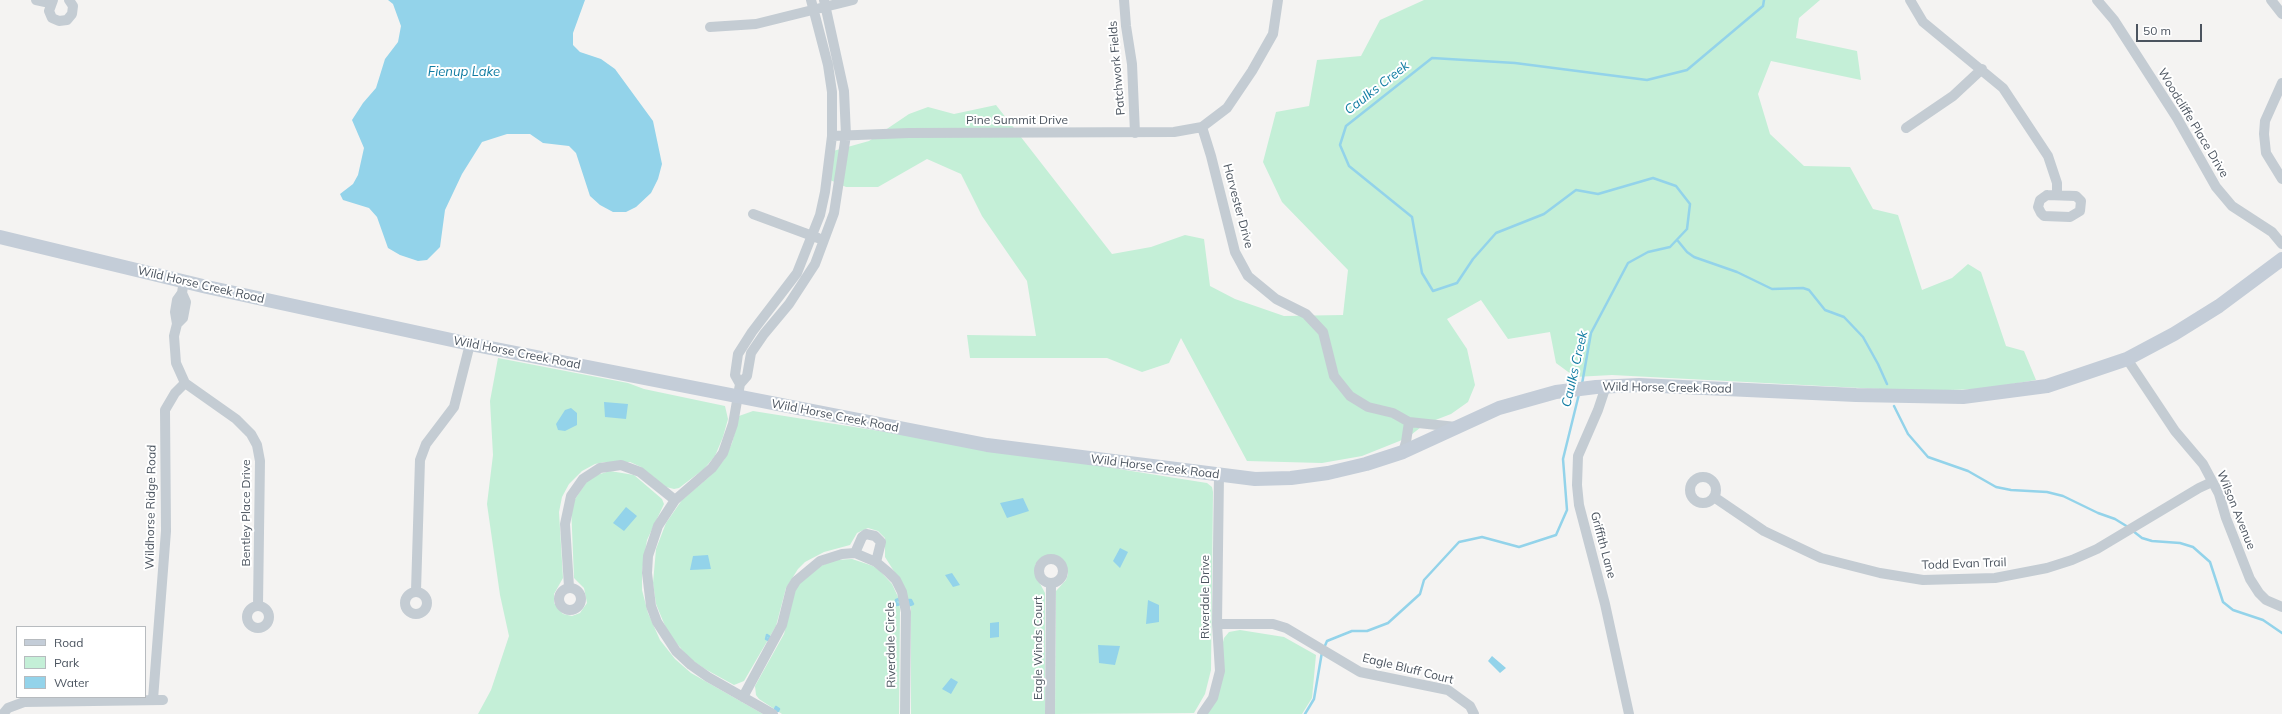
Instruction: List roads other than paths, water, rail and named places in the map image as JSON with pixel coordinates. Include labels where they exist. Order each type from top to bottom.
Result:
[{"type":"main road","name":"Wild Horse Creek Road","points":[[0,237],[183,286],[470,344],[739,390],[987,445],[1255,479],[1291,478],[1328,473],[1366,464],[1403,452],[1499,408],[1556,392],[1601,386],[1639,385],[1856,395],[1963,397],[2047,386],[2126,360],[2174,334],[2219,306],[2282,260]]},
{"type":"street","points":[[36,0],[52,2],[50,15],[55,20],[63,21],[72,14],[73,6],[68,0]]},
{"type":"street","points":[[710,27],[756,24],[812,4],[853,0]]},
{"type":"street","name":"Patchwork Fields","points":[[1124,0],[1126,26],[1132,64],[1135,133]]},
{"type":"street","points":[[1202,127],[1227,108],[1252,71],[1273,34],[1278,0]]},
{"type":"street","points":[[1910,0],[1923,22],[1982,69],[2003,88],[2048,156],[2057,183],[2057,195]]},
{"type":"street","name":"Woodcliffe Place Drive","points":[[2097,0],[2114,20],[2177,118],[2216,187],[2232,206],[2272,232],[2282,244]]},
{"type":"street","points":[[2271,0],[2282,14]]},
{"type":"street","points":[[772,714],[697,669],[676,651],[663,632],[651,606],[647,573],[648,556],[658,526],[675,500],[712,468],[723,453],[733,424],[739,390],[746,376],[752,353],[764,334],[789,304],[815,264],[834,213],[846,135],[844,91],[824,3]]},
{"type":"street","points":[[739,390],[735,375],[738,354],[752,332],[797,273],[820,215],[825,192],[832,136],[832,92],[828,65],[812,4]]},
{"type":"street","points":[[1906,128],[1953,96],[1982,69]]},
{"type":"street","points":[[2282,83],[2265,121],[2264,134],[2266,153],[2282,179]]},
{"type":"street","name":"Pine Summit Drive","points":[[832,136],[1135,133],[1174,132],[1202,127]]},
{"type":"street","name":"Harvester Drive","points":[[1202,127],[1211,156],[1235,252],[1248,276],[1276,299],[1306,314],[1323,332],[1334,376],[1350,396],[1368,407],[1393,413],[1409,422],[1456,427]]},
{"type":"street","points":[[753,214],[825,240]]},
{"type":"street","points":[[183,286],[186,302],[183,318],[177,324],[174,336],[175,358],[185,382]]},
{"type":"street","points":[[416,591],[420,460],[426,444],[454,407],[470,344]]},
{"type":"street","name":"Wilson Avenue","points":[[2126,360],[2175,431],[2203,464],[2212,482],[2250,579],[2259,593],[2266,600],[2282,607]]},
{"type":"street","name":"Bentley Place Drive","points":[[185,382],[236,419],[251,434],[257,445],[260,461],[258,605]]},
{"type":"street","name":"Wildhorse Ridge Road","points":[[3,714],[8,708],[24,702],[158,700],[166,530],[165,410],[175,393],[185,382]]},
{"type":"street","name":"Griffith Lane","points":[[1601,386],[1598,410],[1578,456],[1576,485],[1579,505],[1605,604],[1628,714]]},
{"type":"street","points":[[1403,452],[1409,422]]},
{"type":"street","points":[[569,587],[565,524],[571,496],[583,479],[600,468],[621,465],[640,472],[675,500]]},
{"type":"street","name":"Riverdale Drive","points":[[1202,714],[1212,698],[1220,671],[1217,624],[1219,475]]},
{"type":"street","name":"Todd Evan Trail","points":[[1714,497],[1764,531],[1821,558],[1880,573],[1923,580],[1995,578],[2046,568],[2072,560],[2121,535],[2199,488],[2212,482]]},
{"type":"street","points":[[743,697],[782,625],[791,589],[796,581],[820,561],[842,554],[855,553],[862,536],[866,534],[880,539],[881,546],[876,562]]},
{"type":"street","name":"Riverdale Circle","points":[[855,553],[876,562],[896,580],[905,602],[905,714]]},
{"type":"street","name":"Eagle Winds Court","points":[[1050,714],[1051,583]]},
{"type":"street","name":"Eagle Bluff Court","points":[[1217,624],[1273,624],[1286,628],[1360,672],[1448,690],[1470,706],[1474,714]]},
{"type":"water","name":"Fienup Lake","points":[[388,0],[585,0],[573,33],[573,45],[580,52],[601,59],[615,69],[653,121],[662,164],[658,179],[651,193],[636,207],[626,212],[613,212],[600,205],[590,196],[576,153],[569,146],[543,143],[530,134],[507,134],[482,142],[462,174],[445,210],[440,247],[427,260],[418,261],[400,255],[388,248],[377,217],[369,208],[343,200],[340,194],[353,184],[358,175],[364,148],[352,120],[363,103],[376,88],[385,59],[398,42],[401,26],[393,4]]},
{"type":"water","points":[[604,402],[628,404],[626,419],[605,417]]},
{"type":"water","points":[[571,408],[577,413],[577,425],[565,431],[558,430],[556,424],[565,410]]},
{"type":"water","points":[[1023,498],[1029,511],[1007,518],[1000,503]]},
{"type":"water","points":[[626,507],[637,516],[624,531],[613,523]]},
{"type":"water","points":[[1120,548],[1128,552],[1120,568],[1113,561]]},
{"type":"water","points":[[708,555],[711,569],[690,570],[693,556]]},
{"type":"water","points":[[952,573],[960,585],[953,587],[945,575]]},
{"type":"water","points":[[1148,600],[1159,605],[1159,622],[1146,624]]},
{"type":"water","points":[[999,622],[999,637],[990,638],[990,623]]},
{"type":"water","points":[[1098,645],[1120,646],[1115,665],[1099,663]]},
{"type":"water","points":[[1492,656],[1506,668],[1500,673],[1488,661]]},
{"type":"water","points":[[951,678],[958,682],[951,694],[942,689]]},
{"type":"waterway","name":"Caulks Creek","points":[[1582,384],[1591,333],[1628,263],[1648,252],[1670,247],[1687,229],[1690,204],[1676,186],[1653,178],[1598,194],[1576,190],[1544,214],[1496,233],[1473,259],[1457,283],[1433,291],[1422,273],[1412,217],[1349,166],[1340,145],[1346,126],[1432,58],[1515,63],[1647,80],[1687,70],[1763,6],[1764,0]]},
{"type":"waterway","points":[[1678,241],[1687,252],[1694,257],[1737,272],[1772,289],[1803,288],[1809,290],[1825,310],[1844,317],[1863,337],[1887,384]]},
{"type":"waterway","name":"Caulks Creek","points":[[1324,648],[1327,641],[1352,631],[1367,631],[1388,623],[1420,594],[1424,580],[1459,542],[1482,537],[1519,547],[1556,535],[1567,510],[1563,459],[1579,394]]},
{"type":"waterway","points":[[1894,406],[1908,434],[1928,457],[1968,471],[1996,487],[2011,490],[2047,492],[2063,496],[2098,513],[2115,519],[2128,527]]},
{"type":"waterway","points":[[2133,531],[2142,538],[2152,541],[2180,543],[2193,547],[2210,562],[2223,602],[2233,610],[2263,620],[2282,633]]},
{"type":"waterway","points":[[899,599],[900,604],[897,605],[896,600],[899,599]]},
{"type":"waterway","points":[[909,600],[911,600],[913,604],[910,605],[909,600]]},
{"type":"waterway","points":[[767,635],[770,637],[768,640],[766,639],[767,635]]},
{"type":"waterway","name":"Caulks Creek","points":[[1305,714],[1314,699],[1322,652]]},
{"type":"waterway","points":[[776,707],[779,709],[778,711],[775,709],[776,707]]}]
